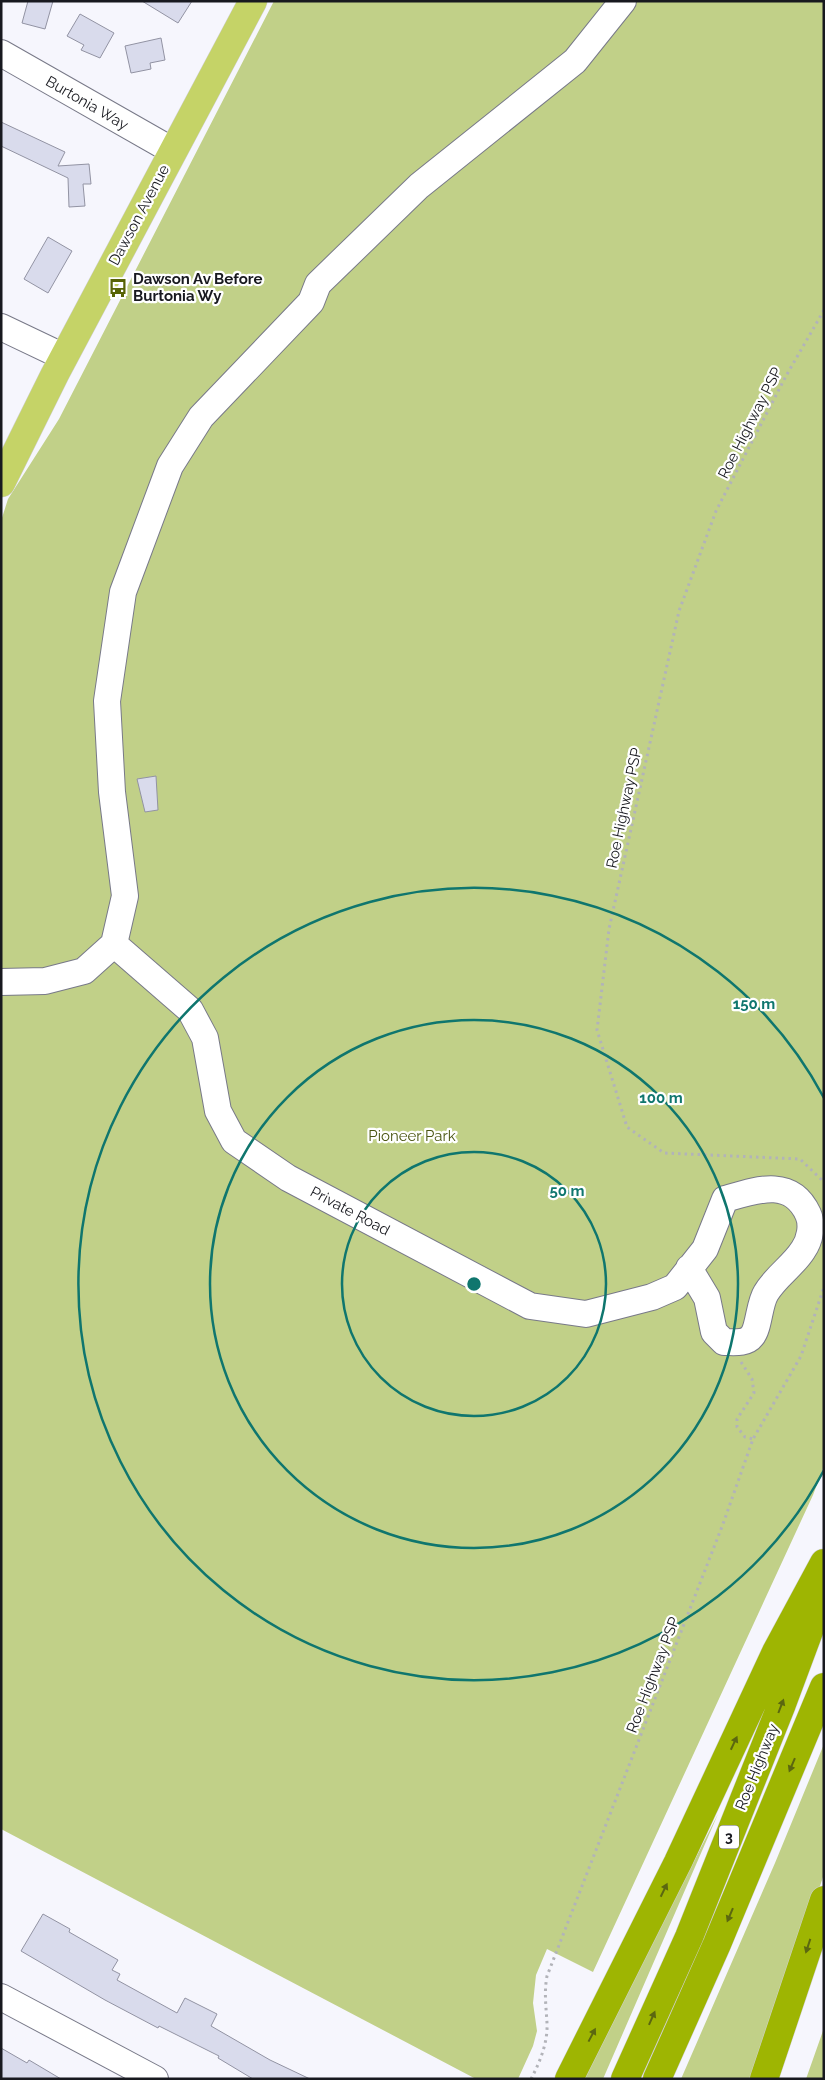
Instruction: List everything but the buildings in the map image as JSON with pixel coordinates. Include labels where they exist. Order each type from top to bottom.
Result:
[{"type":"highway","points":[[569,2079],[670,1879],[776,1652],[824,1563]]},
{"type":"highway","name":"Roe Highway","points":[[626,2079],[689,1937],[782,1704],[824,1591]]},
{"type":"highway","name":"Roe Highway","points":[[658,2079],[717,1944],[824,1687]]},
{"type":"highway","points":[[764,2079],[824,1900]]},
{"type":"main road","name":"Dawson Avenue","points":[[1,483],[59,366],[253,1]]},
{"type":"street","points":[[1,982],[45,981],[84,971],[114,944],[125,896],[112,792],[107,701],[123,592],[170,466],[201,417],[311,302],[318,284],[419,186],[574,61],[623,1]]},
{"type":"street","name":"Burtonia Way","points":[[1,53],[173,151]]},
{"type":"street","points":[[1,327],[59,366]]},
{"type":"street","points":[[1,344],[59,366]]},
{"type":"street","name":"Private Road","points":[[114,944],[190,1010],[205,1038],[218,1111],[234,1140],[288,1178],[530,1306],[586,1314],[652,1297],[675,1287],[690,1268],[704,1249],[725,1199],[758,1190],[777,1189],[793,1194],[803,1203],[811,1220],[810,1234],[804,1249],[792,1264],[777,1276],[766,1293],[761,1302],[753,1336],[746,1341],[737,1343]]},
{"type":"street","points":[[690,1268],[707,1298],[714,1332],[724,1342],[737,1343]]},
{"type":"street","points":[[1,1997],[155,2079]]},
{"type":"path","name":"Roe Highway PSP","points":[[824,310],[786,376],[716,511],[679,611],[609,929],[597,1030],[627,1127],[664,1153],[800,1159],[824,1182]]},
{"type":"path","name":"Roe Highway PSP","points":[[531,2079],[545,2044],[547,2022],[545,1991],[547,1976],[723,1524],[753,1439],[801,1356],[824,1286]]},
{"type":"path","points":[[737,1343],[740,1362],[752,1379],[754,1393],[737,1419],[736,1427],[745,1437],[753,1439]]},
{"type":"green space","name":"Pioneer Park","points":[[274,1],[824,1],[824,1466],[813,1495],[593,1972],[547,1949],[536,1975],[533,2003],[537,2031],[533,2046],[518,2079],[476,2079],[1,1829],[1,521],[8,499],[59,419]]},
{"type":"green space","points":[[824,1744],[824,1874],[756,2079],[681,2079],[775,1863]]},
{"type":"green space","points":[[718,1814],[603,2079],[583,2079]]},
{"type":"green space","points":[[824,2028],[824,2079],[806,2079]]},
{"type":"place","name":"Dawson Av Before Burtonia Wy","points":[[118,288]]}]
